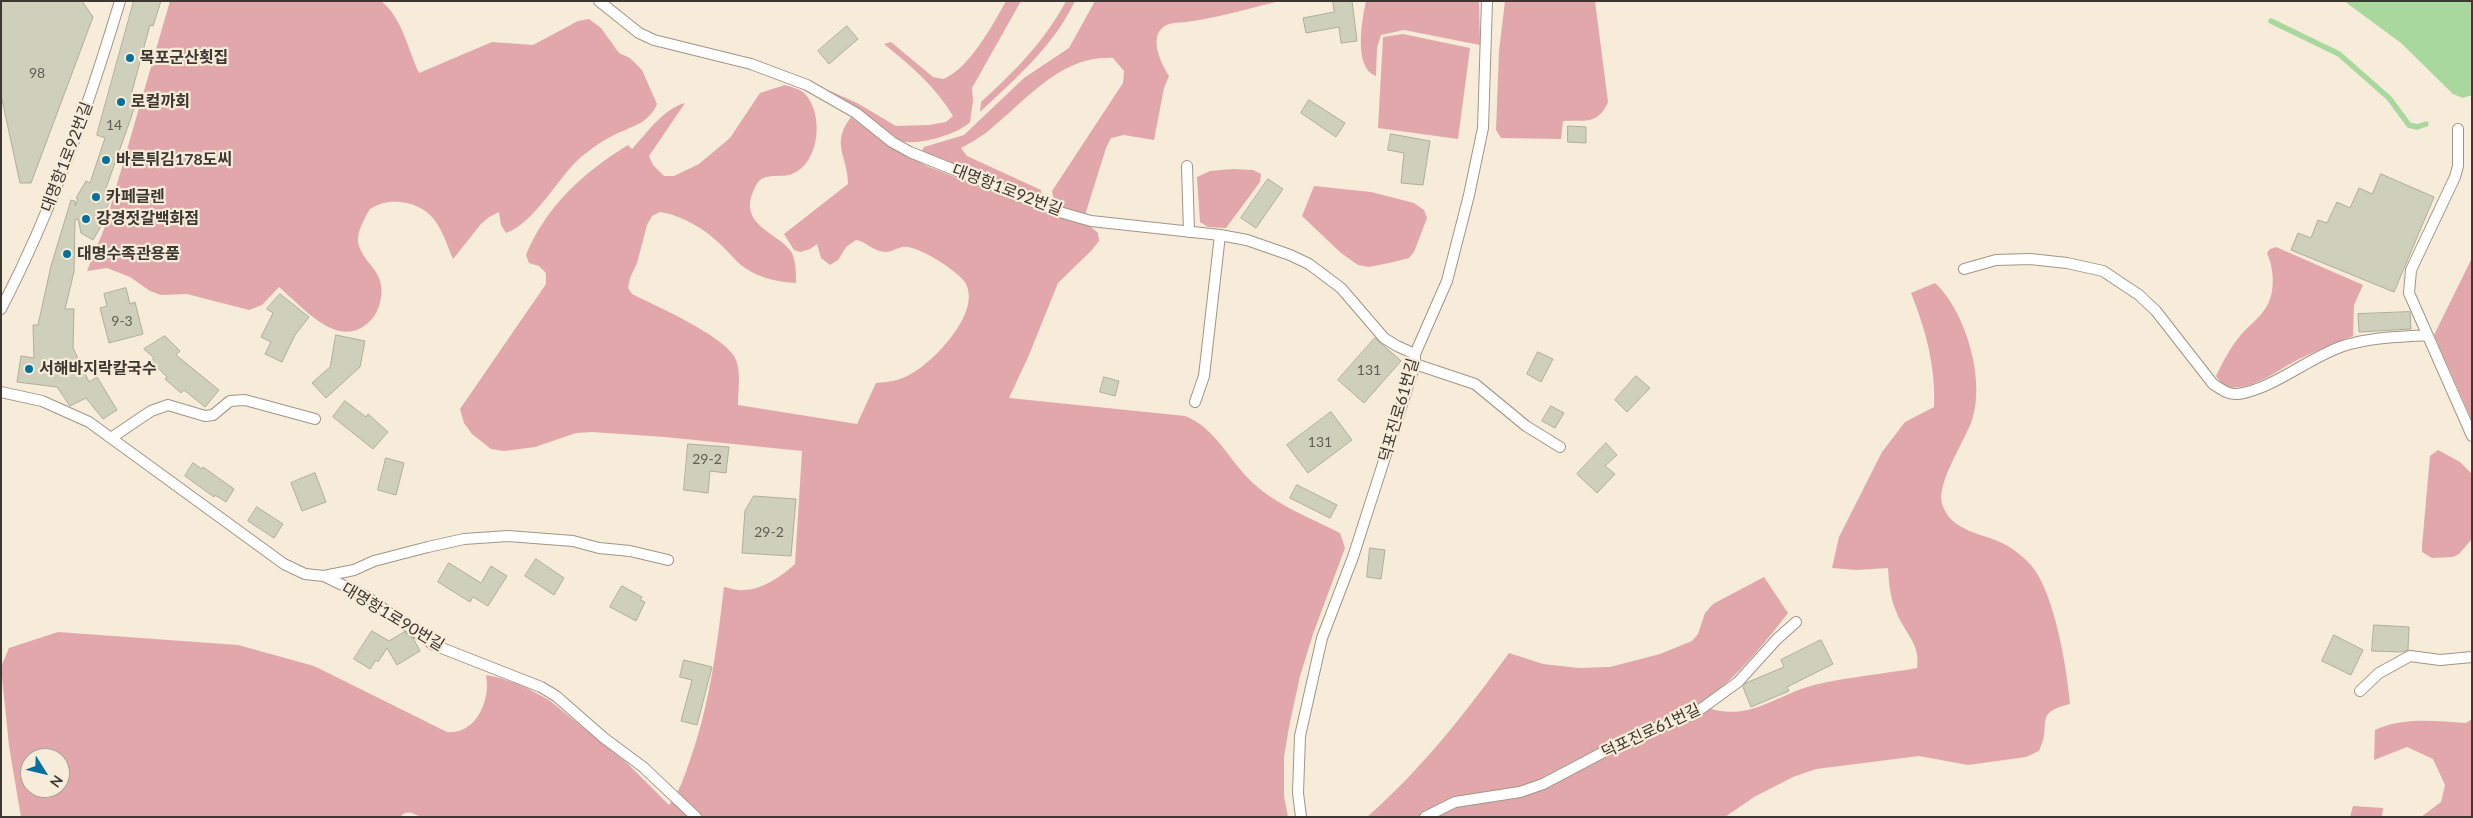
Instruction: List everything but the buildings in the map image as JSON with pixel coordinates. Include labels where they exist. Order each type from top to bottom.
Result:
[{"type":"lane","name":"대명항1로92번길","points":[[1,309],[66,163],[86,109],[120,1]]},
{"type":"lane","name":"대명항1로92번길","points":[[599,1],[639,33],[654,40],[720,55],[780,73],[837,102],[892,142],[910,152],[1056,211],[1091,221],[1220,235],[1248,240],[1309,264],[1341,288],[1384,338],[1415,359],[1474,384],[1526,426],[1560,446]]},
{"type":"lane","name":"덕포진로61번길","points":[[1301,817],[1298,793],[1300,736],[1322,638],[1353,557],[1415,359],[1447,281],[1469,196],[1483,128],[1487,1]]},
{"type":"lane","points":[[2458,129],[2458,160],[2455,177],[2417,256],[2409,282],[2412,303],[2472,436]]},
{"type":"lane","points":[[1187,166],[1189,232]]},
{"type":"lane","points":[[1196,402],[1204,376],[1220,235]]},
{"type":"lane","points":[[1964,269],[1996,260],[2030,259],[2067,262],[2103,271],[2139,295],[2156,311],[2213,384],[2225,392],[2236,394],[2258,388],[2342,347],[2374,338],[2427,336]]},
{"type":"lane","name":"대명항1로90번길","points":[[1,392],[42,402],[89,422],[284,564],[305,574],[324,576],[367,597],[434,645],[516,676],[556,696],[604,738],[643,768],[696,817]]},
{"type":"lane","points":[[111,438],[151,411],[168,405],[205,416],[213,415],[230,401],[245,400],[316,419]]},
{"type":"lane","points":[[324,576],[354,570],[374,561],[464,539],[508,536],[573,540],[599,548],[630,550],[668,560]]},
{"type":"lane","name":"덕포진로61번길","points":[[1425,817],[1455,802],[1520,792],[1543,784],[1634,736],[1694,714],[1738,682],[1777,638],[1796,622]]},
{"type":"lane","points":[[2360,692],[2379,673],[2410,656],[2440,660],[2472,656]]},
{"type":"shaded area","points":[[170,1],[381,1],[394,16],[404,34],[419,73],[492,42],[533,45],[578,21],[589,19],[601,28],[619,53],[630,58],[642,70],[657,104],[650,116],[645,120],[606,139],[581,157],[527,220],[517,228],[506,233],[501,225],[499,212],[481,224],[453,259],[445,238],[435,221],[421,208],[412,204],[396,202],[384,203],[370,209],[360,229],[358,241],[362,253],[380,279],[381,294],[380,304],[374,317],[359,329],[347,332],[335,330],[323,324],[279,287],[262,305],[249,310],[187,294],[161,295],[150,291],[130,277],[107,268],[87,271],[104,229]]},
{"type":"shaded area","points":[[1006,1],[1021,1],[972,88],[973,101],[970,122],[957,131],[917,142],[901,141],[828,90],[857,103],[896,126],[929,125],[946,122],[953,116],[939,95],[913,68],[884,44],[891,42],[933,77],[943,79],[962,66],[979,46]]},
{"type":"shaded area","points":[[1066,1],[1075,1],[1056,33],[1033,61],[980,112],[981,102],[1039,43]]},
{"type":"shaded area","points":[[1095,1],[1280,1],[1210,18],[1169,24],[1161,29],[1157,40],[1158,53],[1169,76],[1164,88],[1154,140],[1124,135],[1111,138],[1106,148],[1085,215],[1055,205],[1052,191],[1123,83],[1124,71],[1113,58],[1094,59],[1076,64],[1060,72],[1044,83],[987,132],[961,148],[967,156],[1041,190],[1041,197],[1036,198],[922,151],[924,147],[964,135],[1024,78],[1069,48]]},
{"type":"shaded area","points":[[1366,1],[1479,1],[1480,45],[1404,30],[1381,35],[1377,48],[1376,76],[1364,64],[1362,54],[1361,31]]},
{"type":"shaded area","points":[[1505,1],[1595,1],[1608,102],[1600,115],[1595,118],[1584,121],[1563,121],[1561,139],[1501,138],[1496,130],[1499,51]]},
{"type":"shaded area","points":[[2344,1],[2472,1],[2472,95],[2463,98],[2453,94],[2401,43]]},
{"type":"shaded area","points":[[1403,34],[1470,48],[1458,139],[1378,128],[1383,37]]},
{"type":"shaded area","points":[[785,85],[801,91],[811,103],[817,125],[816,137],[809,160],[792,174],[770,176],[759,181],[750,202],[750,211],[759,225],[792,253],[795,264],[796,283],[769,279],[751,271],[741,265],[714,238],[700,228],[684,219],[660,212],[652,216],[647,225],[628,288],[632,294],[687,321],[727,348],[734,356],[738,367],[738,405],[857,424],[876,383],[889,382],[909,375],[930,360],[953,335],[962,321],[968,306],[969,293],[960,276],[935,259],[916,250],[902,247],[889,252],[883,252],[856,240],[846,247],[838,260],[830,265],[821,258],[817,244],[810,249],[800,252],[794,250],[784,234],[848,184],[841,143],[845,126],[851,117],[885,143],[927,166],[1051,215],[1089,225],[1098,233],[1099,241],[1091,251],[1058,283],[1029,355],[1009,398],[1185,416],[1205,428],[1244,474],[1262,491],[1283,505],[1340,533],[1345,548],[1313,634],[1300,676],[1289,727],[1284,757],[1284,796],[1288,817],[421,817],[408,812],[400,817],[21,817],[9,746],[1,667],[9,648],[58,632],[238,645],[314,666],[447,732],[466,728],[479,714],[484,705],[486,695],[486,675],[500,678],[523,686],[549,700],[627,763],[669,805],[684,778],[703,718],[715,653],[724,587],[736,590],[757,588],[778,578],[795,564],[802,451],[665,437],[592,432],[576,433],[535,447],[504,451],[491,449],[472,434],[464,423],[460,409],[546,284],[546,273],[539,266],[529,263],[526,255],[544,221],[568,192],[612,155],[628,145],[632,149],[663,116],[670,110],[685,103],[649,156],[653,165],[664,176],[674,176],[699,164],[730,138],[760,93]]},
{"type":"shaded area","points":[[1253,170],[1261,174],[1260,182],[1226,228],[1208,227],[1200,222],[1197,177],[1210,171]]},
{"type":"shaded area","points":[[1314,186],[1371,192],[1414,203],[1424,210],[1427,218],[1414,252],[1409,258],[1389,263],[1369,267],[1358,265],[1341,253],[1302,216]]},
{"type":"shaded area","points":[[2276,247],[2363,285],[2354,305],[2353,336],[2299,359],[2257,382],[2240,387],[2226,386],[2216,376],[2236,341],[2267,307],[2272,292],[2273,276],[2267,253],[2270,249]]},
{"type":"shaded area","points":[[2472,258],[2472,421],[2434,335]]},
{"type":"shaded area","points":[[1935,283],[1946,295],[1964,328],[1974,366],[1976,386],[1976,404],[1972,420],[1943,485],[1942,504],[1946,514],[1961,527],[2006,545],[2030,564],[2046,592],[2058,630],[2070,704],[2058,707],[2047,715],[2043,741],[2039,751],[2026,757],[1968,765],[1919,756],[1816,769],[1793,777],[1754,797],[1725,817],[1367,817],[1425,760],[1509,653],[1543,664],[1579,668],[1610,667],[1660,654],[1692,641],[1698,634],[1705,613],[1713,604],[1764,577],[1788,613],[1747,662],[1700,705],[1732,712],[1746,710],[1759,707],[1814,685],[1917,668],[1917,652],[1899,619],[1892,601],[1888,568],[1856,570],[1832,568],[1839,537],[1882,452],[1905,422],[1934,407],[1932,364],[1929,349],[1911,293]]},
{"type":"shaded area","points":[[2438,450],[2460,462],[2472,474],[2472,539],[2459,554],[2453,557],[2432,558],[2422,552],[2422,546],[2430,456]]},
{"type":"shaded area","points":[[2472,719],[2472,817],[2421,817],[2441,802],[2445,785],[2433,759],[2407,747],[2374,760],[2375,730],[2397,723],[2431,721],[2466,723]]},
{"type":"shaded area","points":[[2353,806],[2383,808],[2382,817],[2350,817]]},
{"type":"waterway","points":[[2271,21],[2339,54],[2389,98],[2409,125],[2417,127],[2426,124]]},
{"type":"place","name":"목포군산횟집","points":[[130,58]]},
{"type":"place","name":"로컬까회","points":[[121,102]]},
{"type":"place","name":"바른튀김178도씨","points":[[106,160]]},
{"type":"place","name":"카페글렌","points":[[96,197]]},
{"type":"place","name":"강경젓갈백화점","points":[[86,219]]},
{"type":"place","name":"대명수족관용품","points":[[67,254]]},
{"type":"place","name":"서해바지락칼국수","points":[[29,369]]}]
